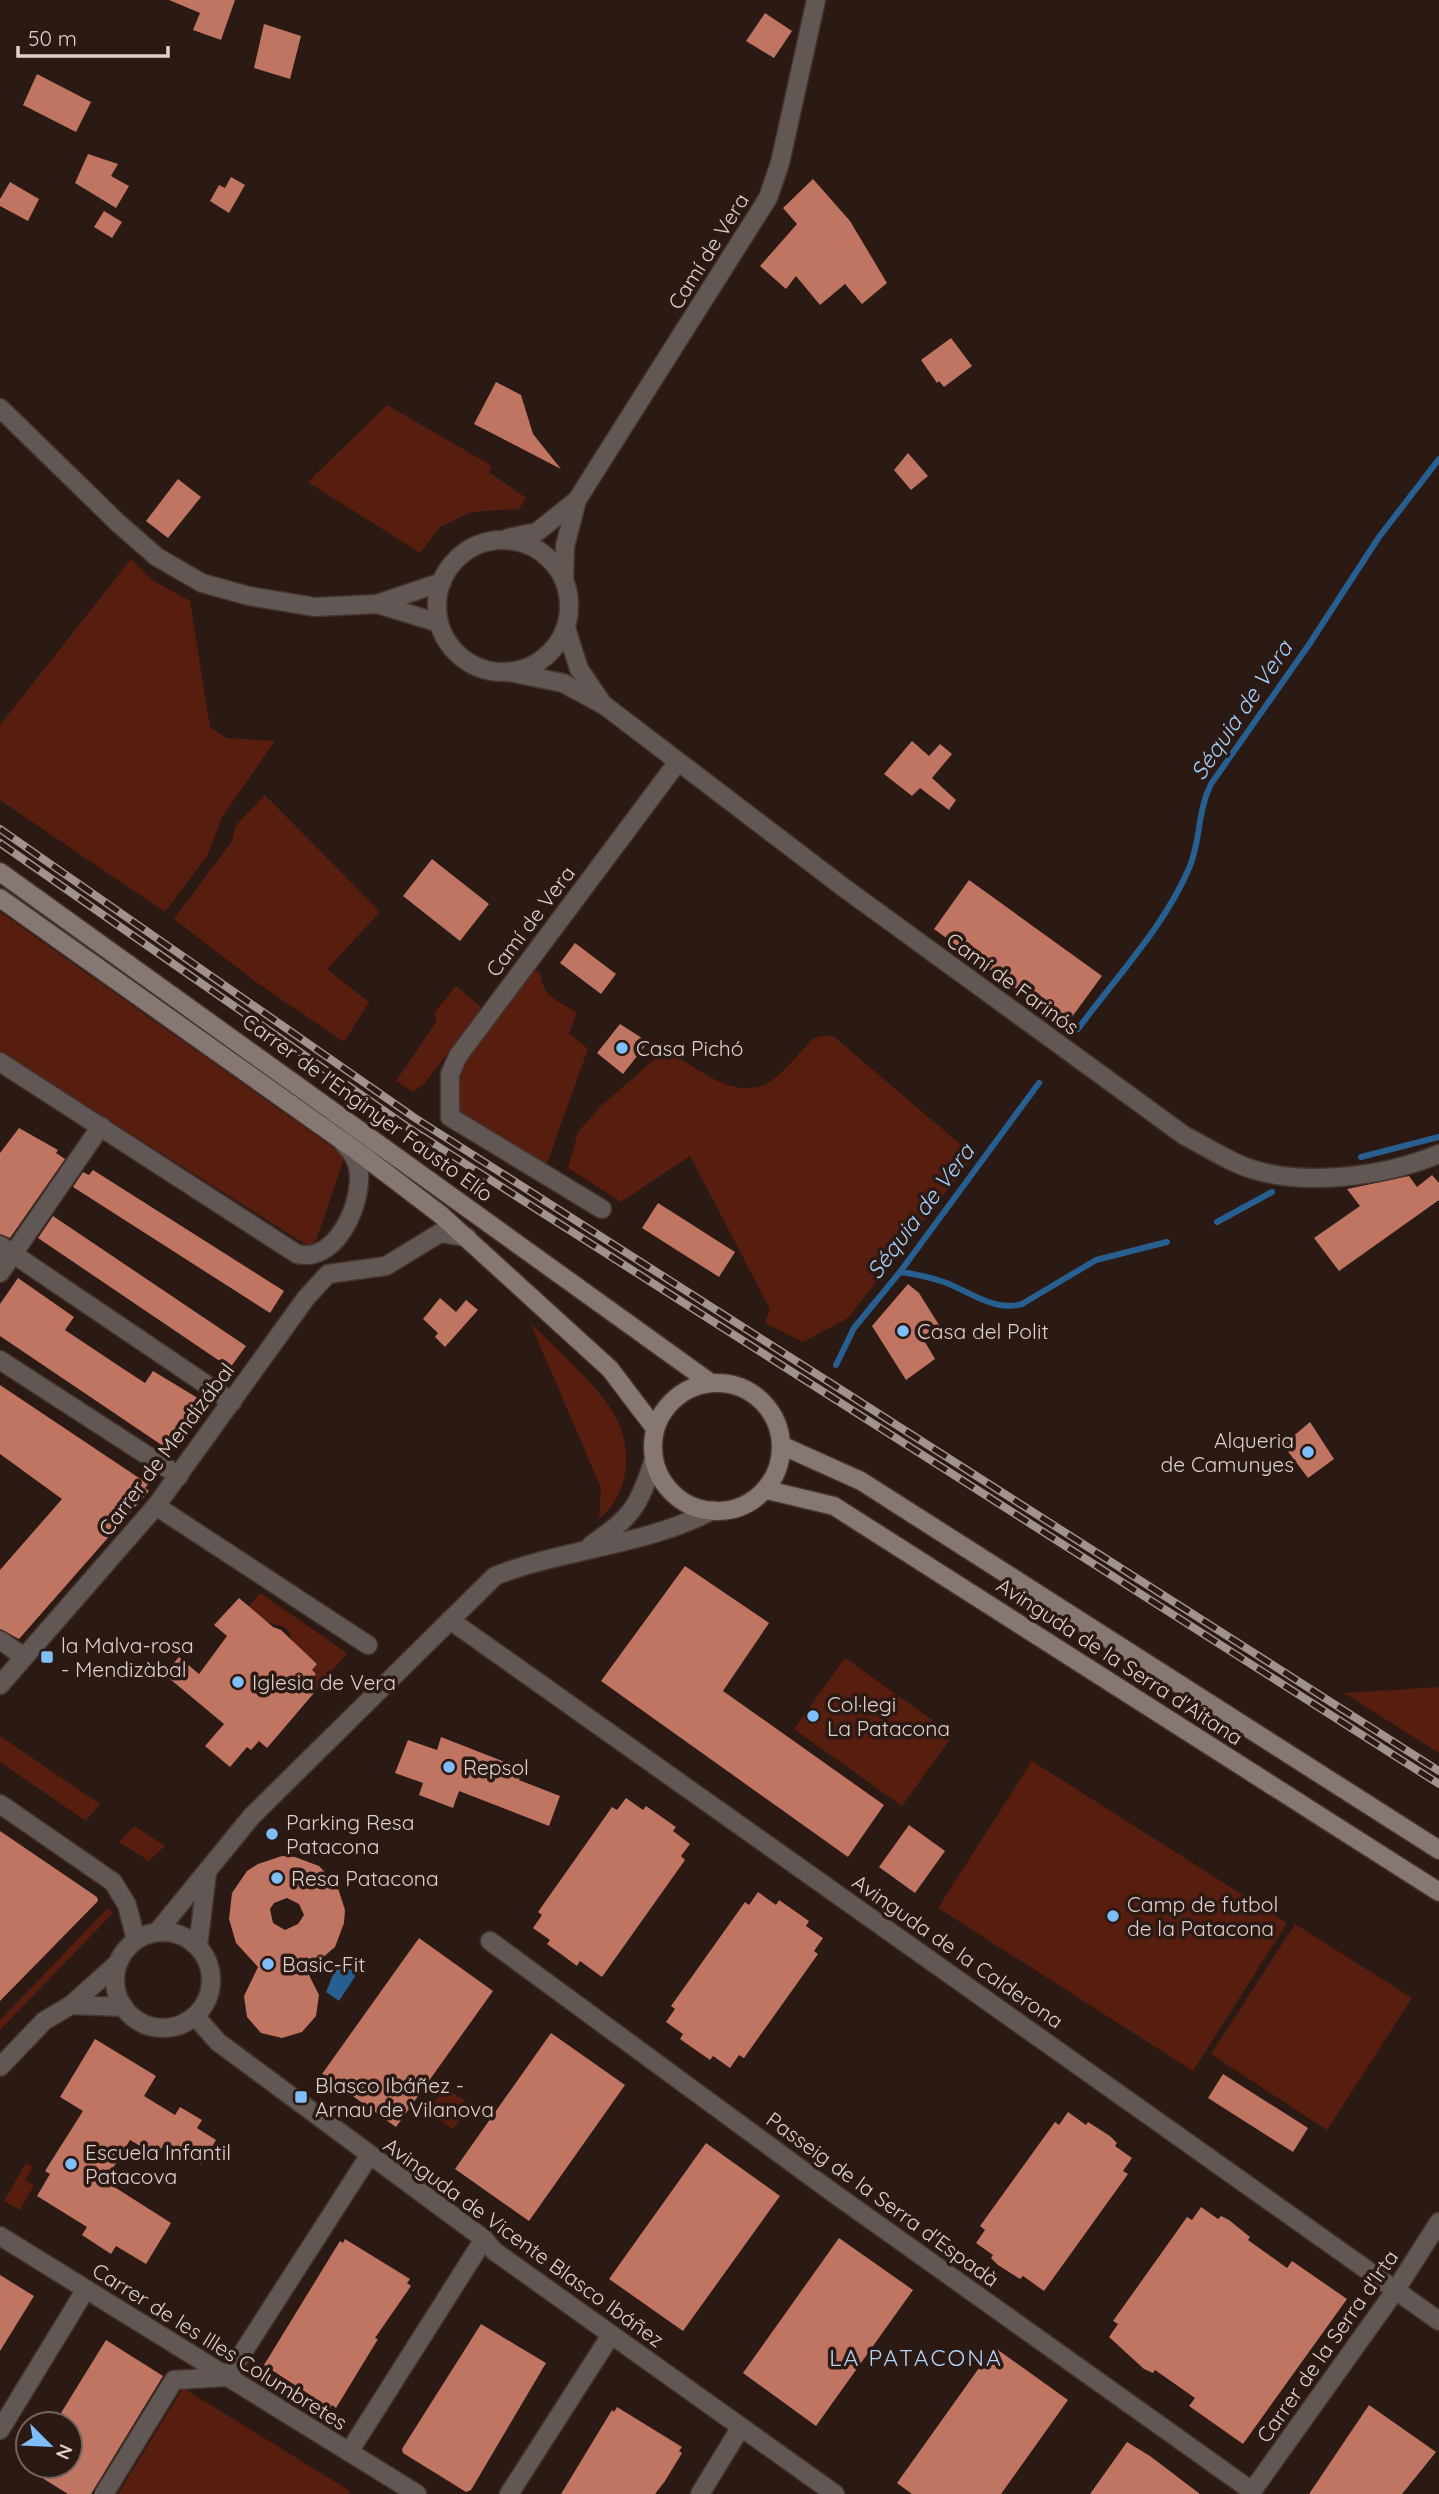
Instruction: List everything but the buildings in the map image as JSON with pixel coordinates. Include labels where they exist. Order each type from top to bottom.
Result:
[{"type":"main road","name":"Carrer de l'Enginyer Fausto Elío","points":[[0,872],[708,1381]]},
{"type":"main road","name":"Carrer de l'Enginyer Fausto Elío","points":[[0,898],[405,1186],[467,1237],[610,1369],[654,1427]]},
{"type":"main road","points":[[708,1381],[729,1384],[749,1394],[765,1409],[776,1426],[783,1446],[776,1477],[767,1490],[745,1505],[713,1510],[695,1505],[679,1496],[663,1481],[653,1462],[654,1427],[662,1410],[674,1396],[708,1381]]},
{"type":"main road","name":"Avinguda de la Serra d'Aitana","points":[[783,1446],[861,1481],[1439,1850]]},
{"type":"main road","name":"Avinguda de la Serra d'Aitana","points":[[767,1490],[834,1506],[1439,1892]]},
{"type":"street","name":"Camí de Vera","points":[[564,580],[565,546],[577,500],[768,198],[780,163],[816,0]]},
{"type":"street","points":[[0,408],[118,523],[157,557],[202,583],[249,596],[314,607],[377,604],[442,582]]},
{"type":"street","name":"Camí de Vera","points":[[496,541],[537,531],[577,500]]},
{"type":"street","points":[[496,541],[517,542],[537,549],[553,563],[564,580],[569,612],[566,628],[544,658],[528,668],[509,672],[491,671],[473,665],[458,655],[439,623],[438,603],[442,582],[451,566],[463,554],[496,541]]},
{"type":"street","points":[[377,604],[439,623]]},
{"type":"street","name":"Camí de Farinós","points":[[566,628],[579,669],[604,705]]},
{"type":"street","name":"Camí de Farinós","points":[[509,672],[563,683],[604,705],[677,763],[1185,1136],[1240,1165],[1283,1174],[1345,1178],[1409,1166],[1439,1154]]},
{"type":"street","name":"Camí de Vera","points":[[602,1209],[450,1117],[450,1074],[458,1056],[677,763]]},
{"type":"street","points":[[0,1062],[297,1254],[309,1273],[306,1298]]},
{"type":"street","points":[[0,1273],[6,1250],[101,1126]]},
{"type":"street","name":"Carrer de l'Enginyer Fausto Elío","points":[[297,1254],[308,1257],[328,1250],[339,1235],[357,1194],[358,1165],[352,1152],[336,1136]]},
{"type":"street","name":"Carrer de Mendizábal","points":[[0,1685],[156,1506],[306,1298],[328,1273],[386,1266],[440,1233],[467,1237]]},
{"type":"street","points":[[6,1250],[232,1402]]},
{"type":"street","points":[[0,1360],[179,1476]]},
{"type":"street","points":[[580,1553],[624,1522],[642,1498],[653,1462]]},
{"type":"street","points":[[156,1506],[368,1645]]},
{"type":"street","points":[[158,1931],[252,1816],[495,1576],[526,1564],[681,1527],[713,1510]]},
{"type":"street","name":"Avinguda de la Calderona","points":[[450,1620],[1439,2321]]},
{"type":"street","points":[[0,1640],[24,1657]]},
{"type":"street","points":[[0,1804],[113,1882],[127,1905],[136,1940]]},
{"type":"street","points":[[198,1946],[208,1868]]},
{"type":"street","points":[[0,2067],[44,2021],[71,2005],[119,1962],[136,1940],[158,1931],[173,1932],[198,1946],[207,1958],[211,1973],[205,2004],[195,2016],[182,2024],[167,2028],[150,2026],[135,2019],[124,2007],[117,1993],[115,1977],[119,1962]]},
{"type":"street","name":"Passeig de la Serra d'Espadà","points":[[490,1941],[1251,2493]]},
{"type":"street","points":[[71,2005],[124,2007]]},
{"type":"street","name":"Avinguda de Vicente Blasco Ibáñez","points":[[195,2016],[218,2042],[484,2239],[494,2250],[835,2494]]},
{"type":"street","points":[[104,2494],[174,2379],[227,2377],[369,2155]]},
{"type":"street","name":"Carrer de la Serra d'Irta","points":[[1251,2493],[1395,2291],[1439,2222]]},
{"type":"street","name":"Carrer de les Illes Columbretes","points":[[0,2236],[417,2494]]},
{"type":"street","points":[[349,2452],[484,2239]]},
{"type":"street","points":[[0,2430],[86,2289]]},
{"type":"street","points":[[509,2494],[611,2335]]},
{"type":"street","points":[[700,2494],[741,2427]]},
{"type":"shaded area","points":[[387,405],[492,466],[489,472],[526,498],[519,509],[471,512],[440,527],[420,553],[308,482]]},
{"type":"shaded area","points":[[131,559],[152,580],[190,601],[210,727],[227,738],[275,741],[222,817],[207,856],[165,912],[0,800],[0,725]]},
{"type":"shaded area","points":[[265,795],[380,912],[327,969],[369,1002],[344,1042],[256,982],[174,919],[232,841],[236,825]]},
{"type":"shaded area","points":[[0,912],[345,1156],[313,1249],[0,1051]]},
{"type":"shaded area","points":[[535,971],[540,973],[544,987],[552,997],[577,1012],[569,1033],[588,1049],[546,1166],[458,1113],[456,1096],[459,1075],[475,1043]]},
{"type":"shaded area","points":[[456,986],[480,1006],[481,1013],[458,1047],[451,1049],[423,1085],[413,1092],[396,1081],[436,1022],[435,1012]]},
{"type":"shaded area","points":[[833,1036],[974,1156],[848,1318],[803,1342],[765,1323],[770,1309],[690,1156],[621,1202],[568,1168],[578,1132],[601,1106],[666,1049],[714,1079],[740,1088],[753,1088],[772,1080],[814,1038]]},
{"type":"shaded area","points":[[530,1322],[601,1395],[623,1434],[626,1450],[624,1480],[610,1508],[599,1519],[601,1488]]},
{"type":"shaded area","points":[[260,1593],[347,1653],[314,1693],[301,1682],[305,1678],[309,1681],[316,1674],[312,1670],[317,1664],[292,1643],[287,1629],[265,1621],[249,1606]]},
{"type":"shaded area","points":[[845,1658],[953,1735],[902,1806],[794,1729]]},
{"type":"shaded area","points":[[1439,1687],[1439,1753],[1344,1693]]},
{"type":"shaded area","points":[[0,1736],[100,1804],[86,1821],[0,1762]]},
{"type":"shaded area","name":"Camp de futbol de la Patacona","points":[[1032,1761],[1287,1923],[1193,2071],[938,1908]]},
{"type":"shaded area","points":[[134,1826],[165,1846],[149,1861],[119,1842]]},
{"type":"shaded area","points":[[108,1908],[113,1913],[0,2030],[0,2020]]},
{"type":"shaded area","points":[[1295,1924],[1412,1998],[1327,2130],[1211,2054]]},
{"type":"shaded area","points":[[445,2087],[470,2105],[453,2129],[428,2112]]},
{"type":"shaded area","points":[[26,2163],[33,2167],[25,2180],[34,2185],[20,2210],[4,2201]]},
{"type":"shaded area","points":[[183,2388],[350,2491],[348,2494],[118,2494]]},
{"type":"water","points":[[337,1965],[358,1972],[339,2001],[326,1992]]},
{"type":"waterway","name":"Séquia de Vera","points":[[1078,1029],[1139,951],[1180,888],[1193,856],[1203,805],[1211,784],[1310,643],[1379,537],[1439,459]]},
{"type":"waterway","name":"Séquia de Vera","points":[[836,1365],[854,1328],[900,1272],[1039,1083]]},
{"type":"waterway","points":[[1361,1157],[1439,1137]]},
{"type":"waterway","points":[[1217,1222],[1272,1192]]},
{"type":"waterway","points":[[900,1272],[938,1280],[992,1303],[1012,1306],[1022,1304],[1096,1260],[1167,1242]]},
{"type":"railway","points":[[0,829],[415,1118],[1439,1771]]},
{"type":"railway","points":[[0,843],[406,1126],[1439,1784]]},
{"type":"place","name":"Casa Pichó","points":[[622,1048]]},
{"type":"place","name":"Casa del Polit","points":[[903,1331]]},
{"type":"place","name":"Alqueria de Camunyes","points":[[1308,1452]]},
{"type":"place","name":"la Malva-rosa - Mendizàbal","points":[[47,1657]]},
{"type":"place","name":"Iglesia de Vera","points":[[238,1682]]},
{"type":"place","name":"Col·legi La Patacona","points":[[813,1716]]},
{"type":"place","name":"Repsol","points":[[449,1767]]},
{"type":"place","name":"Parking Resa Patacona","points":[[272,1834]]},
{"type":"place","name":"Resa Patacona","points":[[277,1878]]},
{"type":"place","name":"Camp de futbol de la Patacona","points":[[1113,1916]]},
{"type":"place","name":"Basic-Fit","points":[[268,1964]]},
{"type":"place","name":"Blasco Ibáñez - Arnau de Vilanova","points":[[301,2097]]},
{"type":"place","name":"Escuela Infantil Patacova","points":[[71,2164]]},
{"type":"district","name":"LA PATACONA","points":[[916,2357]]}]
